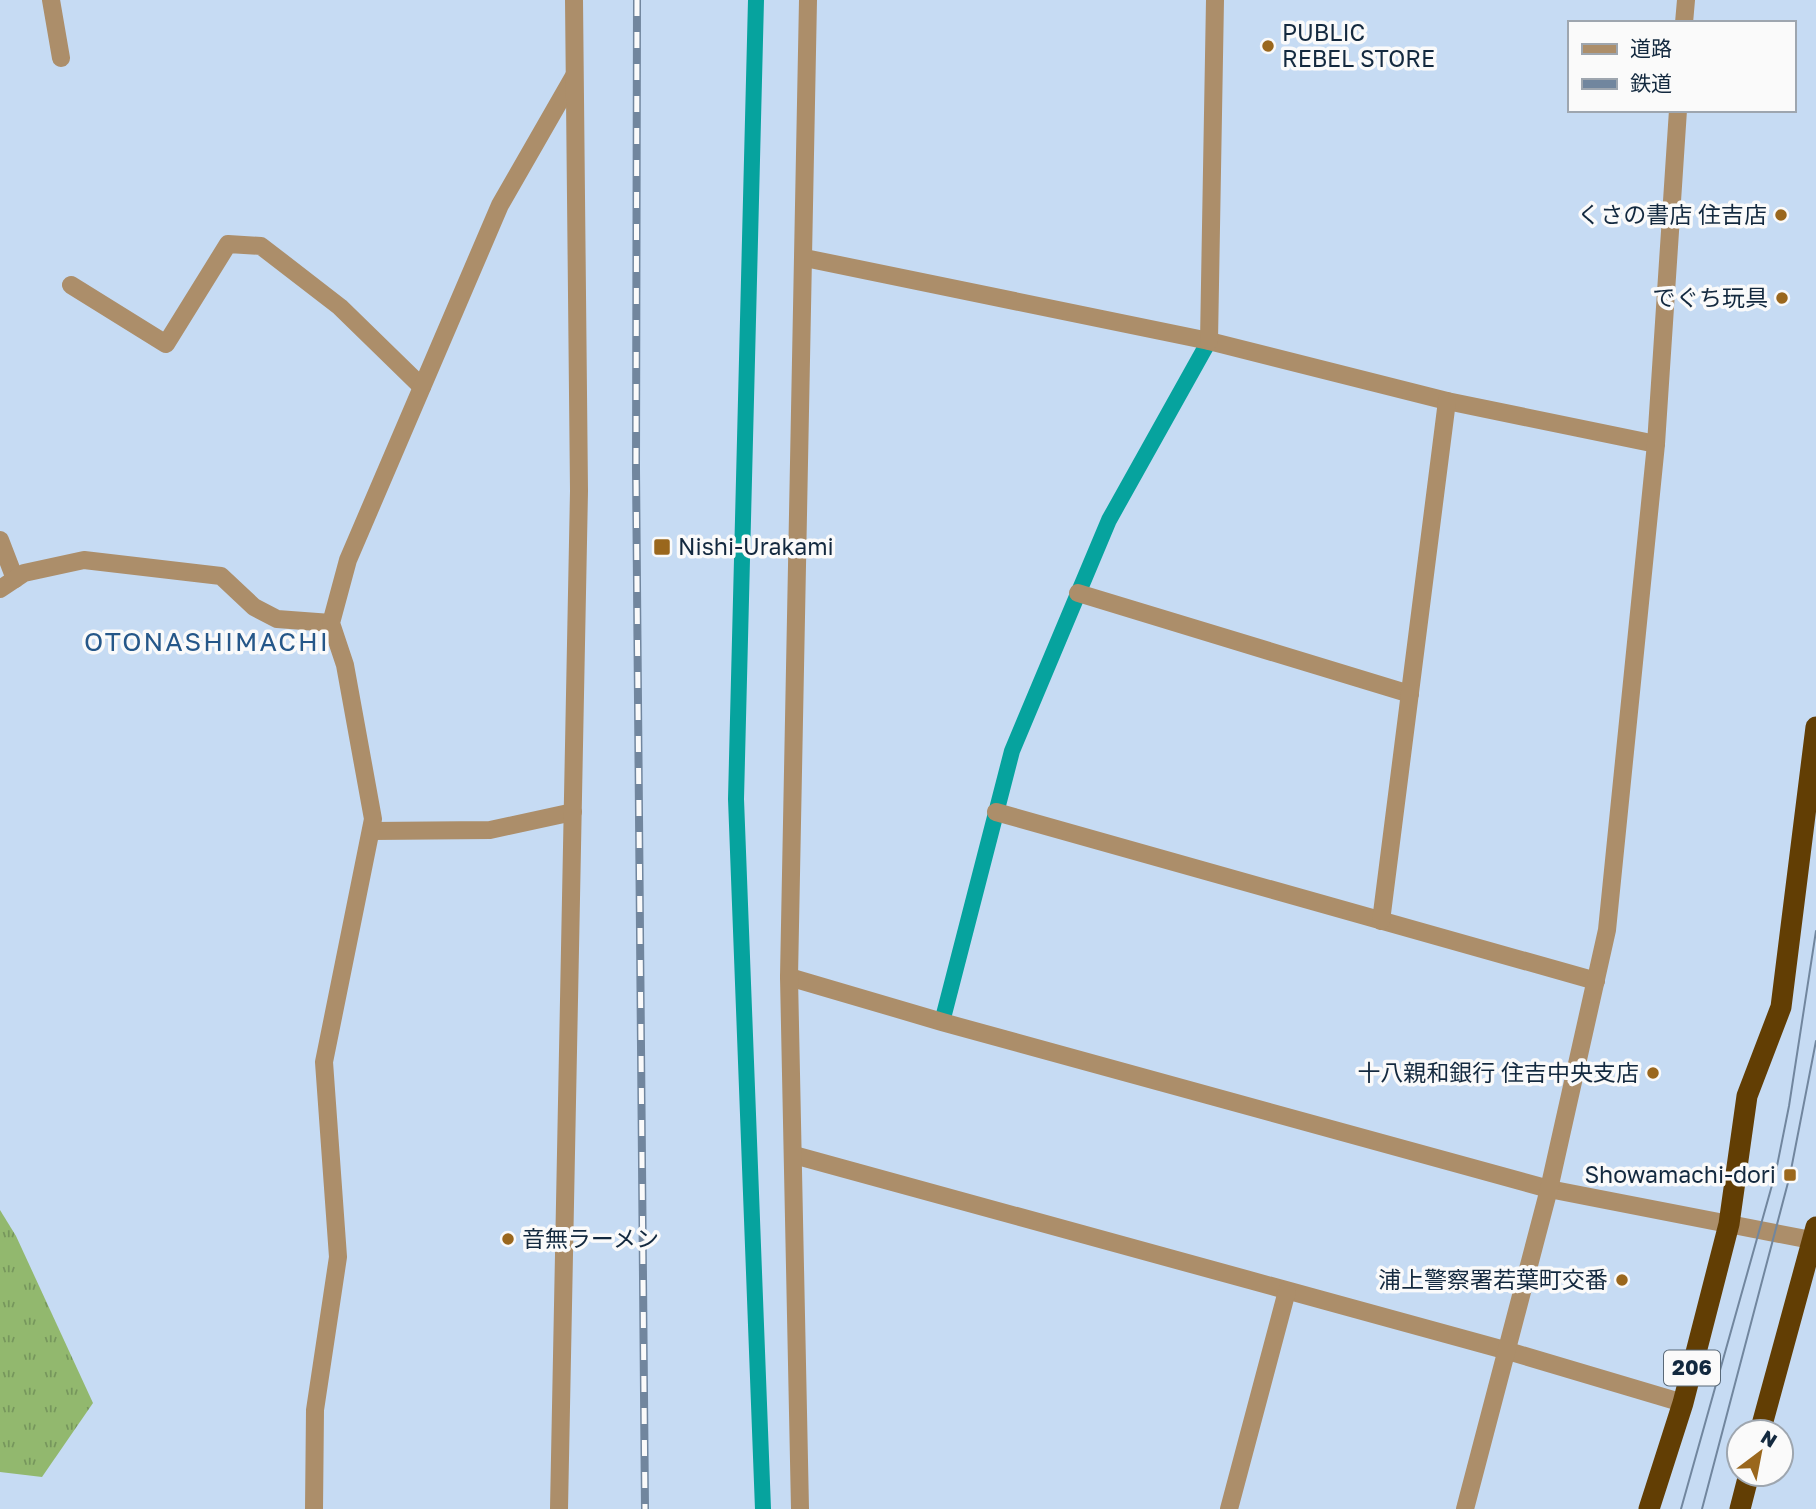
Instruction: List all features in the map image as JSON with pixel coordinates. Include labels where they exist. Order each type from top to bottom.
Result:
[{"type":"highway","name":"206","points":[[1649,1509],[1683,1403],[1729,1224],[1747,1096],[1781,1007],[1816,727]]},
{"type":"highway","points":[[1764,1418],[1815,1236]]},
{"type":"highway","points":[[1740,1509],[1745,1488]]},
{"type":"street","points":[[51,0],[61,58]]},
{"type":"street","points":[[559,1509],[579,491],[574,0]]},
{"type":"street","points":[[800,1509],[789,977],[808,0]]},
{"type":"street","points":[[1209,341],[1215,0]]},
{"type":"street","points":[[1684,21],[1686,0]]},
{"type":"street","points":[[314,1509],[315,1410],[338,1257],[324,1062],[373,819],[345,665],[331,623],[348,560],[500,205],[575,75]]},
{"type":"street","points":[[1465,1509],[1549,1189],[1607,930],[1656,444],[1678,112]]},
{"type":"street","points":[[71,285],[166,344],[228,244],[261,246],[340,307],[422,387]]},
{"type":"street","points":[[805,258],[1209,341],[1447,401],[1656,444]]},
{"type":"street","points":[[1381,921],[1447,401]]},
{"type":"street","points":[[0,540],[8,584],[24,573],[84,560],[221,576],[254,607],[277,619],[331,623]]},
{"type":"street","points":[[1078,593],[1410,694]]},
{"type":"street","points":[[371,831],[490,830],[573,811]]},
{"type":"street","points":[[996,812],[1596,981]]},
{"type":"street","points":[[789,977],[942,1022],[1549,1189],[1729,1224],[1815,1236]]},
{"type":"street","points":[[794,1155],[1508,1352],[1683,1403]]},
{"type":"street","points":[[1229,1509],[1287,1291]]},
{"type":"green space","points":[[0,1210],[16,1236],[93,1403],[42,1477],[0,1472]]},
{"type":"waterway","points":[[756,0],[736,799],[763,1509]]},
{"type":"waterway","points":[[942,1022],[1012,751],[1109,520],[1209,341]]},
{"type":"tram line","points":[[1681,1509],[1776,1171],[1789,1106],[1816,931]]},
{"type":"tram line","points":[[1702,1509],[1790,1175],[1816,1041]]},
{"type":"railway","points":[[637,0],[636,469],[645,1509]]},
{"type":"place","name":"PUBLIC REBEL STORE","points":[[1268,46]]},
{"type":"place","name":"くさの書店 住吉店","points":[[1781,215]]},
{"type":"place","name":"でぐち玩具","points":[[1782,298]]},
{"type":"place","name":"Nishi-Urakami","points":[[662,547]]},
{"type":"place","name":"十八親和銀行 住吉中央支店","points":[[1653,1073]]},
{"type":"place","name":"Showamachi-dori","points":[[1790,1175]]},
{"type":"place","name":"音無ラーメン","points":[[508,1239]]},
{"type":"place","name":"浦上警察署若葉町交番","points":[[1622,1280]]},
{"type":"district","name":"OTONASHIMACHI","points":[[207,642]]}]
